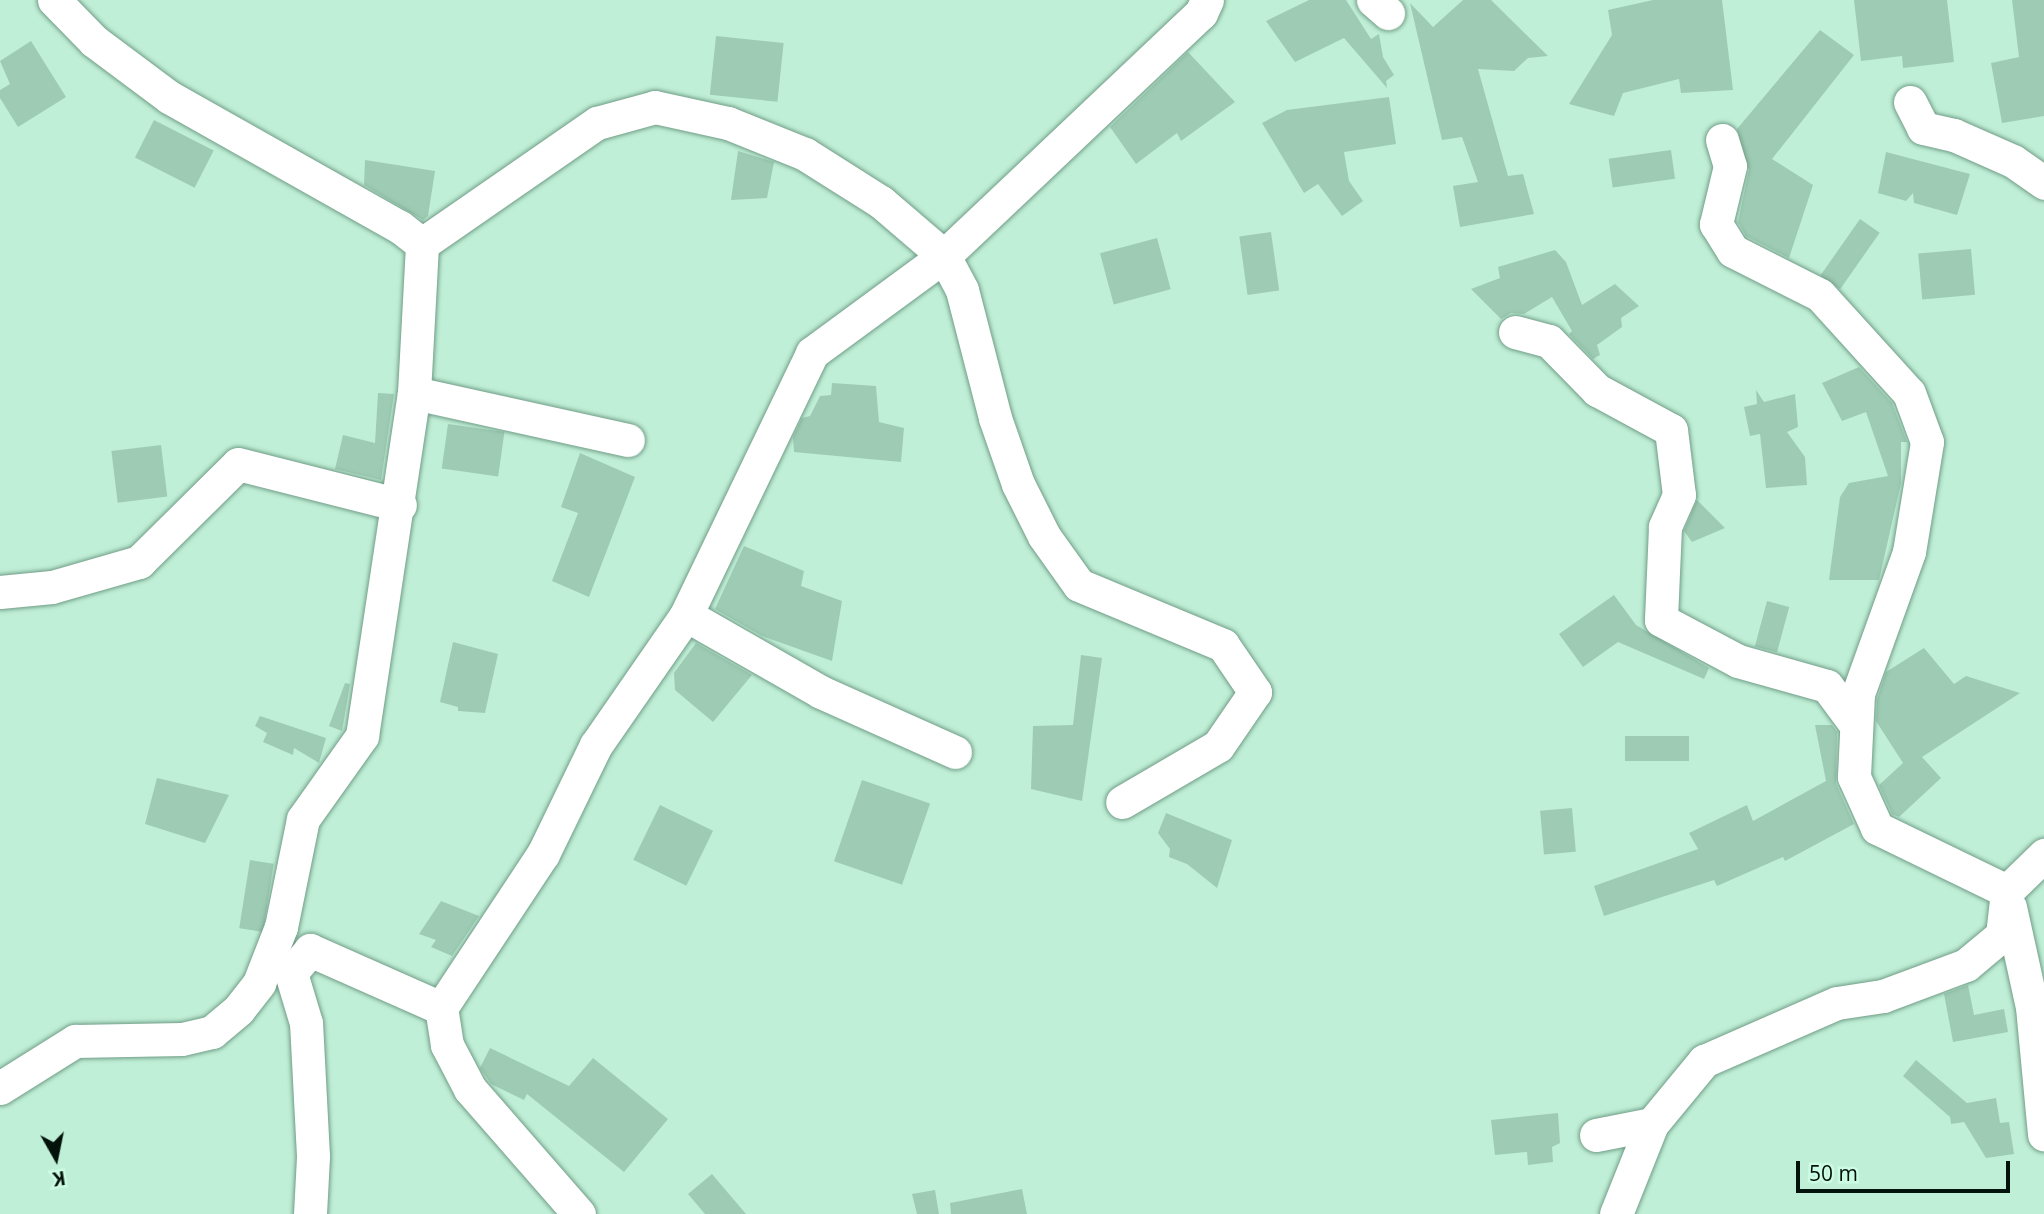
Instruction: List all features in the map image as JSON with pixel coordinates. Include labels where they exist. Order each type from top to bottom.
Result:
[{"type":"street","points":[[54,0],[94,41],[169,97],[389,220],[422,244]]},
{"type":"street","points":[[579,1214],[470,1089],[447,1045],[440,1009],[543,854],[596,745],[687,615],[812,354],[944,257],[1201,13],[1207,0]]},
{"type":"street","points":[[1910,102],[1923,128],[1954,135],[2013,161],[2044,183]]},
{"type":"street","points":[[422,244],[597,123],[655,107],[728,122],[806,154],[881,202],[944,257],[962,289],[995,418],[1018,484],[1044,536],[1079,585],[1223,645],[1255,692],[1218,746],[1122,802]]},
{"type":"street","points":[[1722,141],[1730,166],[1716,224],[1733,251],[1820,295],[1909,393],[1927,442],[1909,552],[1858,694],[1854,776],[1877,828],[2007,891]]},
{"type":"street","points":[[0,1088],[75,1041],[182,1039],[212,1032],[239,1009],[259,983],[281,927],[303,819],[362,736],[400,505],[414,393],[422,244]]},
{"type":"street","points":[[1515,332],[1549,341],[1597,390],[1671,430],[1679,495],[1665,527],[1661,620],[1738,661],[1827,686],[1855,724]]},
{"type":"street","points":[[414,393],[628,440]]},
{"type":"street","points":[[0,592],[52,587],[139,562],[238,464],[400,505]]},
{"type":"street","points":[[687,615],[821,692],[955,752]]},
{"type":"street","points":[[1616,1214],[1652,1124],[1704,1061],[1837,1003],[1883,996],[1966,965],[2002,935],[2007,891],[2031,863],[2044,855]]},
{"type":"street","points":[[2007,891],[2032,1007],[2044,1134]]},
{"type":"street","points":[[310,1214],[313,1156],[306,1023],[291,973],[310,950],[440,1009]]},
{"type":"street","points":[[1596,1135],[1652,1124]]},
{"type":"building","points":[[1309,0],[1346,0],[1371,39],[1379,34],[1383,57],[1394,75],[1386,81],[1387,88],[1344,38],[1295,62],[1266,21]]},
{"type":"building","points":[[1463,0],[1491,0],[1548,56],[1528,58],[1514,71],[1478,69],[1508,176],[1523,174],[1534,214],[1460,227],[1453,186],[1478,182],[1462,137],[1442,140],[1410,3],[1433,27]]},
{"type":"building","points":[[1653,0],[1722,0],[1733,90],[1681,93],[1679,79],[1623,93],[1614,116],[1569,104],[1612,35],[1608,10]]},
{"type":"building","points":[[1854,0],[1947,0],[1954,62],[1903,68],[1902,56],[1861,61]]},
{"type":"building","points":[[2012,0],[2044,0],[2044,116],[2002,123],[1991,63],[2019,57]]},
{"type":"building","points":[[1820,30],[1854,55],[1772,159],[1813,185],[1789,258],[1746,236],[1738,222],[1749,170],[1737,129]]},
{"type":"building","points":[[716,36],[784,43],[777,102],[710,95]]},
{"type":"building","points":[[31,41],[66,97],[18,127],[0,98],[0,90],[10,84],[0,61]]},
{"type":"building","points":[[1188,52],[1235,102],[1181,141],[1177,133],[1136,164],[1110,127]]},
{"type":"building","points":[[1389,97],[1396,144],[1344,152],[1349,181],[1363,201],[1342,216],[1318,184],[1304,193],[1262,123],[1287,110]]},
{"type":"building","points":[[154,120],[214,150],[195,188],[135,157]]},
{"type":"building","points":[[1671,150],[1675,179],[1613,187],[1609,159]]},
{"type":"building","points":[[738,151],[774,162],[767,198],[731,200]]},
{"type":"building","points":[[1886,152],[1970,174],[1957,215],[1914,203],[1913,193],[1906,201],[1878,193]]},
{"type":"building","points":[[365,160],[435,171],[428,216],[423,220],[364,185]]},
{"type":"building","points":[[1860,219],[1880,233],[1840,289],[1820,276]]},
{"type":"building","points":[[1271,232],[1279,290],[1248,295],[1239,236]]},
{"type":"building","points":[[1157,238],[1171,289],[1114,304],[1100,253]]},
{"type":"building","points":[[1971,249],[1975,295],[1922,299],[1918,254]]},
{"type":"building","points":[[1555,250],[1566,262],[1582,305],[1615,284],[1639,306],[1621,318],[1622,327],[1597,345],[1600,355],[1593,359],[1569,334],[1572,331],[1552,297],[1524,314],[1511,313],[1501,319],[1471,289],[1500,278],[1498,267]]},
{"type":"building","points":[[1859,367],[1892,403],[1907,442],[1901,442],[1901,483],[1879,580],[1829,580],[1840,497],[1849,483],[1888,476],[1866,412],[1842,421],[1822,383]]},
{"type":"building","points":[[832,383],[876,386],[879,422],[904,428],[901,462],[794,452],[793,437],[802,418],[810,416],[820,396],[831,395]]},
{"type":"building","points":[[1756,390],[1764,402],[1795,394],[1798,427],[1787,432],[1805,457],[1807,485],[1766,488],[1760,434],[1750,436],[1744,407],[1757,404]]},
{"type":"building","points":[[378,393],[394,394],[381,480],[335,469],[343,435],[375,443]]},
{"type":"building","points":[[448,424],[504,432],[498,476],[442,469]]},
{"type":"building","points":[[161,445],[167,497],[118,503],[111,451]]},
{"type":"building","points":[[580,453],[635,477],[589,597],[552,581],[578,513],[561,507]]},
{"type":"building","points":[[1697,500],[1725,528],[1692,542],[1684,531]]},
{"type":"building","points":[[744,546],[804,571],[801,586],[842,601],[832,661],[762,636],[715,609]]},
{"type":"building","points":[[1614,595],[1636,625],[1709,668],[1704,679],[1618,642],[1583,667],[1559,634]]},
{"type":"building","points":[[1767,601],[1789,607],[1777,652],[1755,646]]},
{"type":"building","points":[[453,642],[498,654],[485,713],[458,711],[458,707],[440,702]]},
{"type":"building","points":[[696,643],[752,675],[713,722],[675,690],[674,673]]},
{"type":"building","points":[[1924,648],[1954,684],[1966,676],[2020,693],[1922,757],[1941,778],[1899,817],[1892,814],[1879,785],[1903,763],[1876,721],[1877,700],[1886,672]]},
{"type":"building","points":[[1081,655],[1102,658],[1082,801],[1031,789],[1033,726],[1073,725]]},
{"type":"building","points":[[345,683],[350,684],[342,731],[329,726]]},
{"type":"building","points":[[260,716],[326,738],[319,763],[294,748],[293,755],[263,742],[267,733],[255,726]]},
{"type":"building","points":[[1815,725],[1832,725],[1837,732],[1836,784],[1854,824],[1785,861],[1783,857],[1717,886],[1714,880],[1604,916],[1594,886],[1698,849],[1689,833],[1747,805],[1753,821],[1826,781]]},
{"type":"building","points":[[1625,736],[1689,736],[1689,761],[1625,761]]},
{"type":"building","points":[[157,778],[229,795],[205,843],[145,824]]},
{"type":"building","points":[[862,780],[930,803],[902,885],[834,861]]},
{"type":"building","points":[[660,805],[713,831],[686,886],[633,860]]},
{"type":"building","points":[[1572,808],[1576,852],[1544,855],[1540,811]]},
{"type":"building","points":[[1166,813],[1232,840],[1217,888],[1187,864],[1169,857],[1170,849],[1158,833]]},
{"type":"building","points":[[250,860],[274,864],[263,932],[239,928]]},
{"type":"building","points":[[441,901],[479,916],[452,956],[431,947],[436,940],[419,934]]},
{"type":"building","points":[[1968,985],[1974,1015],[2004,1009],[2008,1032],[1953,1042],[1944,994]]},
{"type":"building","points":[[490,1048],[569,1086],[593,1058],[668,1119],[624,1172],[527,1094],[524,1100],[491,1084],[480,1068]]},
{"type":"building","points":[[1916,1060],[1967,1103],[1996,1098],[2000,1123],[2009,1122],[2014,1154],[1986,1158],[1964,1122],[1951,1124],[1950,1117],[1903,1076]]},
{"type":"building","points":[[1558,1113],[1560,1143],[1552,1147],[1553,1162],[1528,1165],[1527,1152],[1495,1155],[1491,1120]]},
{"type":"building","points":[[712,1174],[746,1214],[705,1214],[688,1194]]},
{"type":"building","points":[[1022,1189],[1027,1214],[951,1214],[950,1203]]},
{"type":"building","points":[[935,1190],[939,1214],[917,1214],[912,1194]]}]
